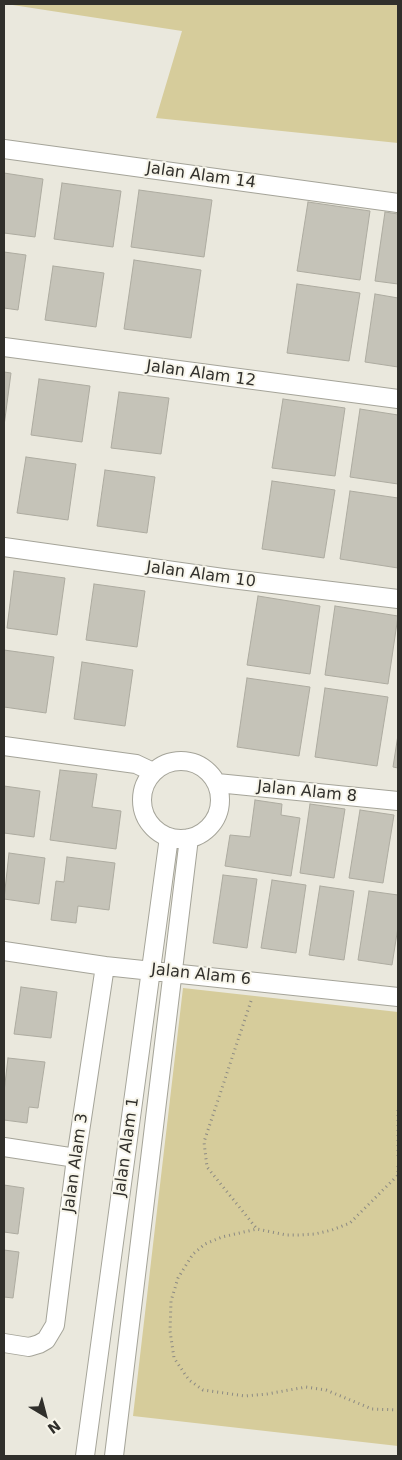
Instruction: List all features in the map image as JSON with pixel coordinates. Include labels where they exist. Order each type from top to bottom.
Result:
[{"type":"street","name":"Jalan Alam 14","points":[[4,149],[398,203]]},
{"type":"street","name":"Jalan Alam 12","points":[[4,347],[398,399]]},
{"type":"street","name":"Jalan Alam 10","points":[[4,547],[223,578],[398,599]]},
{"type":"street","points":[[4,746],[136,764],[153,772]]},
{"type":"street","points":[[176,761],[188,761],[200,765],[209,773],[216,783],[220,794],[220,806],[216,817],[200,834],[179,839],[169,837],[157,832],[148,822],[142,809],[142,796],[146,783],[153,772],[163,765],[176,761]]},
{"type":"street","name":"Jalan Alam 8","points":[[216,783],[398,801]]},
{"type":"street","name":"Jalan Alam 1","points":[[85,1456],[169,837]]},
{"type":"street","name":"Jalan Alam 1","points":[[114,1456],[189,838]]},
{"type":"street","name":"Jalan Alam 6","points":[[4,951],[106,966],[398,997]]},
{"type":"street","name":"Jalan Alam 3","points":[[4,1344],[29,1346],[39,1344],[46,1340],[55,1325],[76,1158],[106,966]]},
{"type":"street","points":[[4,1147],[76,1158]]},
{"type":"path","points":[[257,982],[204,1142],[207,1167],[257,1229]]},
{"type":"path","points":[[398,1110],[398,1160]]},
{"type":"path","points":[[398,1166],[398,1175],[350,1223],[315,1234],[286,1235],[257,1229],[222,1237],[205,1244],[193,1254],[178,1278],[171,1302],[170,1331],[174,1358],[189,1380],[203,1390],[245,1396],[306,1387],[326,1390],[372,1409],[398,1410]]},
{"type":"shaded area","points":[[6,4],[398,4],[398,143],[156,118],[182,31]]},
{"type":"shaded area","points":[[183,988],[398,1012],[398,1446],[133,1416]]},
{"type":"building","points":[[4,173],[43,179],[35,237],[4,233]]},
{"type":"building","points":[[62,183],[121,191],[113,247],[54,239]]},
{"type":"building","points":[[139,190],[212,200],[204,257],[131,247]]},
{"type":"building","points":[[308,202],[370,211],[360,280],[297,271]]},
{"type":"building","points":[[385,212],[398,214],[398,284],[375,281]]},
{"type":"building","points":[[4,252],[26,255],[18,310],[4,308]]},
{"type":"building","points":[[134,260],[201,270],[191,338],[124,329]]},
{"type":"building","points":[[53,266],[104,273],[96,327],[45,320]]},
{"type":"building","points":[[297,284],[360,293],[349,361],[287,353]]},
{"type":"building","points":[[375,294],[398,298],[398,367],[365,362]]},
{"type":"building","points":[[4,372],[11,373],[4,426]]},
{"type":"building","points":[[39,379],[90,386],[82,442],[31,435]]},
{"type":"building","points":[[119,392],[169,398],[161,454],[111,448]]},
{"type":"building","points":[[283,399],[345,408],[335,476],[272,468]]},
{"type":"building","points":[[360,409],[398,415],[398,484],[350,477]]},
{"type":"building","points":[[26,457],[76,464],[68,520],[17,513]]},
{"type":"building","points":[[105,470],[155,477],[147,533],[97,526]]},
{"type":"building","points":[[272,481],[335,490],[324,558],[262,549]]},
{"type":"building","points":[[350,491],[398,498],[398,568],[340,559]]},
{"type":"building","points":[[14,571],[65,578],[57,635],[7,628]]},
{"type":"building","points":[[94,584],[145,591],[137,647],[86,640]]},
{"type":"building","points":[[258,596],[320,606],[310,674],[247,665]]},
{"type":"building","points":[[335,606],[398,616],[388,684],[325,675]]},
{"type":"building","points":[[4,650],[54,657],[46,713],[4,707]]},
{"type":"building","points":[[82,662],[133,670],[125,726],[74,719]]},
{"type":"building","points":[[247,678],[310,687],[299,756],[237,747]]},
{"type":"building","points":[[325,688],[388,697],[377,766],[315,757]]},
{"type":"building","points":[[398,735],[398,768],[393,767]]},
{"type":"building","points":[[60,770],[97,774],[92,807],[121,811],[116,849],[50,840]]},
{"type":"building","points":[[4,786],[40,791],[34,837],[4,833]]},
{"type":"building","points":[[255,800],[282,804],[281,815],[300,818],[291,876],[225,866],[230,835],[250,837]]},
{"type":"building","points":[[310,804],[345,809],[334,878],[300,873]]},
{"type":"building","points":[[360,810],[394,815],[383,883],[349,878]]},
{"type":"building","points":[[9,853],[45,858],[39,904],[4,899]]},
{"type":"building","points":[[67,857],[115,863],[109,910],[78,906],[76,923],[51,920],[56,881],[64,882]]},
{"type":"building","points":[[223,875],[257,879],[247,948],[213,943]]},
{"type":"building","points":[[272,880],[306,885],[296,953],[261,948]]},
{"type":"building","points":[[320,886],[354,891],[344,960],[309,955]]},
{"type":"building","points":[[369,891],[398,895],[398,927],[392,965],[358,960]]},
{"type":"building","points":[[21,987],[57,992],[51,1038],[14,1034]]},
{"type":"building","points":[[8,1058],[45,1062],[38,1108],[29,1107],[27,1123],[4,1120],[4,1092]]},
{"type":"building","points":[[4,1185],[24,1188],[18,1234],[4,1232]]},
{"type":"building","points":[[4,1250],[19,1252],[13,1298],[4,1297]]}]
